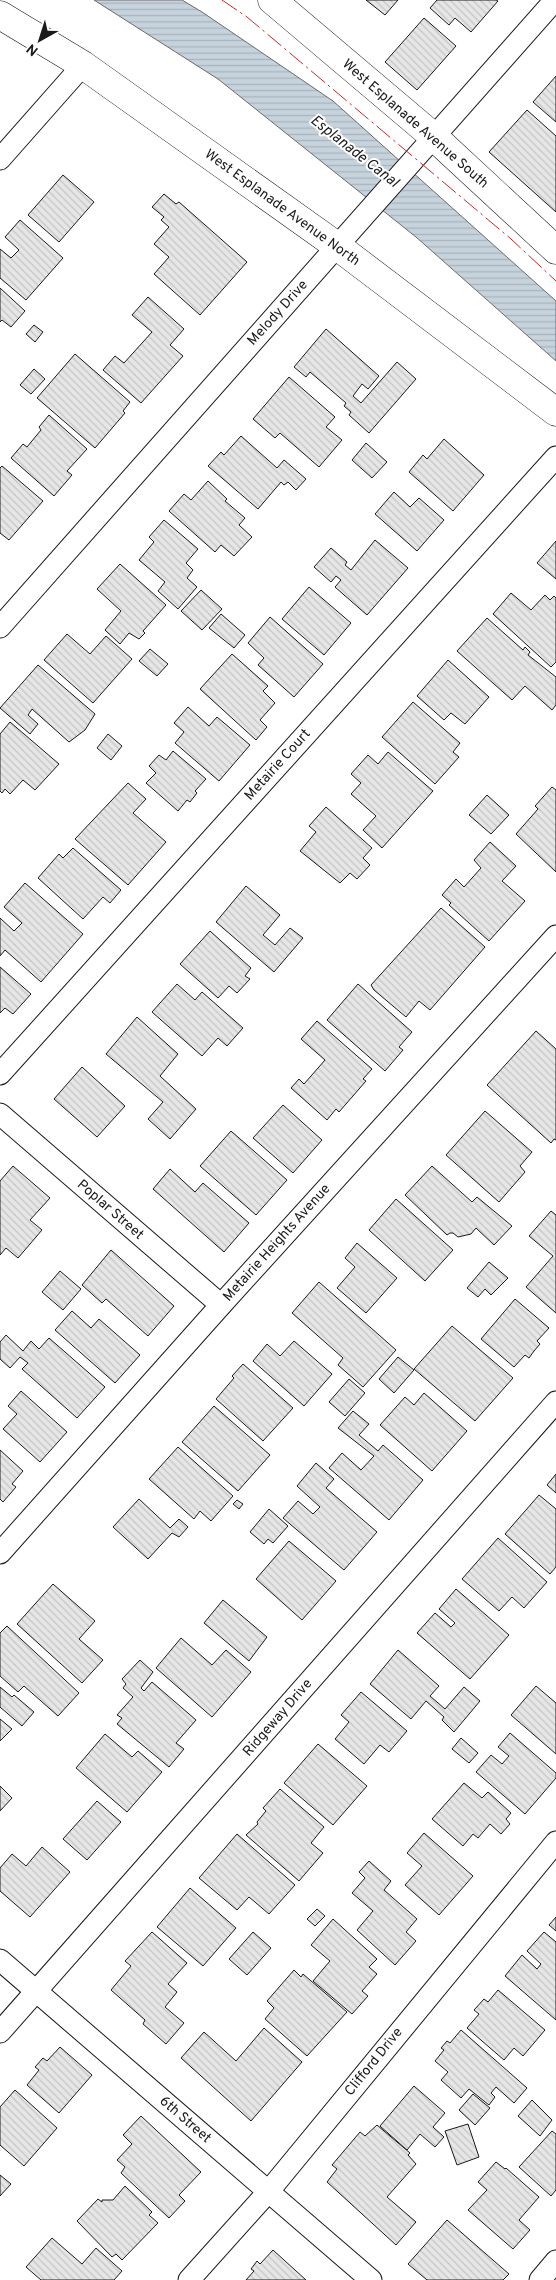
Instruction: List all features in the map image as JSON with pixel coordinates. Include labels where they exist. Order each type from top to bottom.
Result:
[{"type":"main road","name":"West Esplanade Avenue South","points":[[272,0],[427,145],[556,250]]},
{"type":"main road","name":"West Esplanade Avenue North","points":[[0,16],[83,65],[337,246],[556,412]]},
{"type":"street","name":"Melody Drive","points":[[0,627],[555,0]]},
{"type":"street","points":[[0,159],[83,65]]},
{"type":"street","name":"Metairie Court","points":[[0,1074],[556,457]]},
{"type":"street","name":"Metairie Heights Avenue","points":[[0,1554],[221,1305],[556,936]]},
{"type":"street","name":"Poplar Street","points":[[0,1114],[221,1305]]},
{"type":"street","name":"Ridgeway Drive","points":[[0,2032],[556,1402]]},
{"type":"street","name":"Clifford Drive","points":[[189,2280],[268,2192],[556,1842]]},
{"type":"street","name":"6th Street","points":[[0,1960],[371,2280]]},
{"type":"street","points":[[540,2280],[556,2261]]},
{"type":"water","name":"Esplanade Canal","points":[[94,0],[182,0],[333,101],[556,301],[556,361],[416,237],[218,79]]},
{"type":"building","points":[[366,0],[398,0],[385,15]]},
{"type":"building","points":[[437,0],[498,1],[471,32],[455,18],[449,25],[430,8]]},
{"type":"building","points":[[424,18],[456,46],[417,90],[385,62]]},
{"type":"building","points":[[556,76],[556,122],[533,102]]},
{"type":"building","points":[[527,110],[556,136],[556,212],[489,152]]},
{"type":"building","points":[[63,175],[94,202],[59,242],[28,215]]},
{"type":"building","points":[[164,194],[176,204],[179,202],[247,262],[200,315],[154,274],[169,257],[154,244],[169,227],[161,220],[164,217],[152,207]]},
{"type":"building","points":[[20,220],[63,258],[26,300],[0,278],[0,249],[11,258],[19,250],[5,237]]},
{"type":"building","points":[[0,288],[25,311],[11,327],[2,320],[0,322]]},
{"type":"building","points":[[148,297],[184,329],[170,345],[183,356],[141,403],[103,370],[115,356],[124,363],[152,332],[132,315]]},
{"type":"building","points":[[34,325],[43,332],[35,342],[26,334]]},
{"type":"building","points":[[326,329],[379,376],[368,389],[362,384],[353,396],[361,403],[397,362],[416,379],[369,433],[349,415],[351,412],[344,406],[346,403],[310,372],[306,377],[294,367]]},
{"type":"building","points":[[75,354],[130,402],[123,411],[125,413],[95,448],[37,398]]},
{"type":"building","points":[[34,369],[45,379],[31,394],[20,385]]},
{"type":"building","points":[[289,377],[335,417],[326,427],[342,440],[319,467],[280,433],[275,438],[253,419]]},
{"type":"building","points":[[49,415],[87,449],[67,471],[72,475],[54,496],[11,458],[23,444],[27,447],[41,430],[39,427]]},
{"type":"building","points":[[241,436],[277,468],[284,460],[306,479],[296,490],[288,482],[284,485],[281,482],[258,509],[208,466],[221,452],[224,455]]},
{"type":"building","points":[[444,439],[484,475],[453,511],[409,472],[423,455],[427,459]]},
{"type":"building","points":[[366,443],[387,462],[372,478],[352,460]]},
{"type":"building","points":[[2,466],[43,501],[9,540],[0,533],[0,468]]},
{"type":"building","points":[[208,481],[227,499],[225,501],[245,518],[239,525],[252,537],[234,556],[221,545],[215,552],[169,511],[184,494],[191,500]]},
{"type":"building","points":[[394,492],[410,507],[419,498],[444,520],[417,551],[375,514]]},
{"type":"building","points":[[164,520],[198,549],[186,563],[193,570],[187,578],[197,587],[178,609],[158,591],[165,582],[139,560],[154,542],[149,537]]},
{"type":"building","points":[[375,540],[408,568],[367,615],[335,587],[341,580],[336,576],[331,582],[314,567],[331,548],[347,562],[345,565],[351,570]]},
{"type":"building","points":[[556,541],[556,579],[537,563]]},
{"type":"building","points":[[120,564],[166,605],[143,631],[145,633],[139,639],[129,633],[120,644],[105,630],[121,611],[97,589]]},
{"type":"building","points":[[309,587],[351,623],[324,655],[282,619]]},
{"type":"building","points":[[201,590],[222,609],[202,630],[181,611]]},
{"type":"building","points":[[511,593],[531,610],[545,595],[550,600],[554,596],[556,598],[556,662],[551,667],[493,614]]},
{"type":"building","points":[[221,614],[245,635],[234,648],[209,628]]},
{"type":"building","points":[[270,617],[323,664],[294,697],[258,665],[264,658],[248,643]]},
{"type":"building","points":[[487,618],[523,650],[525,647],[530,652],[528,655],[556,677],[556,705],[552,710],[525,686],[512,700],[457,651]]},
{"type":"building","points":[[67,634],[90,654],[106,636],[132,659],[93,703],[44,660]]},
{"type":"building","points":[[150,649],[168,664],[157,676],[139,661]]},
{"type":"building","points":[[232,654],[268,686],[263,691],[275,703],[260,720],[267,727],[256,740],[200,689]]},
{"type":"building","points":[[448,660],[489,697],[465,724],[451,713],[444,720],[417,696]]},
{"type":"building","points":[[38,665],[95,714],[85,730],[69,742],[32,709],[28,715],[38,724],[30,734],[0,708]]},
{"type":"building","points":[[413,702],[460,743],[453,752],[459,757],[435,784],[382,737]]},
{"type":"building","points":[[188,707],[209,726],[217,717],[250,745],[219,781],[175,743],[184,732],[174,723]]},
{"type":"building","points":[[10,722],[59,764],[35,790],[23,780],[10,794],[5,789],[2,793],[0,791],[0,734]]},
{"type":"building","points":[[108,734],[122,746],[111,760],[97,748]]},
{"type":"building","points":[[173,751],[206,779],[195,791],[197,793],[190,802],[187,800],[178,811],[146,783],[156,773],[149,766],[159,755],[166,760]]},
{"type":"building","points":[[388,752],[433,791],[382,848],[363,830],[376,816],[351,794],[361,783],[351,774],[368,755],[378,764]]},
{"type":"building","points":[[128,783],[146,799],[133,813],[166,842],[128,885],[75,839]]},
{"type":"building","points":[[552,787],[556,790],[556,872],[516,834],[538,809],[535,806]]},
{"type":"building","points":[[487,795],[509,815],[491,834],[469,815]]},
{"type":"building","points":[[326,807],[372,848],[363,858],[370,865],[357,879],[350,873],[340,883],[300,851],[316,832],[309,826]]},
{"type":"building","points":[[490,842],[516,866],[502,881],[525,901],[489,941],[449,905],[451,903],[442,895],[456,879],[464,887],[481,868],[474,860]]},
{"type":"building","points":[[73,848],[121,890],[110,903],[103,897],[83,919],[38,878],[59,854],[63,858]]},
{"type":"building","points":[[25,883],[83,934],[41,982],[5,950],[0,956],[0,918],[14,931],[22,923],[4,907]]},
{"type":"building","points":[[246,886],[280,915],[263,935],[275,945],[290,928],[303,938],[274,972],[216,922]]},
{"type":"building","points":[[441,908],[485,947],[430,1010],[419,1001],[406,1017],[374,990],[371,985]]},
{"type":"building","points":[[210,931],[251,968],[245,976],[250,979],[237,993],[229,986],[218,998],[180,964]]},
{"type":"building","points":[[0,967],[31,994],[13,1014],[5,1008],[0,1013]]},
{"type":"building","points":[[177,984],[195,1000],[202,992],[243,1028],[227,1046],[218,1038],[202,1056],[152,1012]]},
{"type":"building","points":[[358,984],[412,1032],[399,1047],[403,1050],[385,1071],[327,1020]]},
{"type":"building","points":[[137,1017],[178,1054],[160,1076],[196,1109],[170,1139],[148,1119],[163,1102],[106,1054]]},
{"type":"building","points":[[317,1021],[372,1069],[363,1079],[366,1081],[339,1112],[336,1109],[327,1120],[291,1088],[299,1079],[304,1084],[325,1060],[301,1039]]},
{"type":"building","points":[[536,1031],[556,1049],[556,1140],[554,1139],[551,1143],[487,1085]]},
{"type":"building","points":[[82,1067],[125,1106],[97,1137],[54,1099]]},
{"type":"building","points":[[283,1105],[322,1140],[293,1173],[253,1138]]},
{"type":"building","points":[[485,1111],[532,1152],[520,1166],[525,1172],[499,1202],[446,1155]]},
{"type":"building","points":[[231,1131],[287,1180],[256,1215],[200,1166]]},
{"type":"building","points":[[13,1166],[50,1198],[30,1220],[42,1230],[18,1258],[6,1248],[0,1255],[0,1181]]},
{"type":"building","points":[[432,1166],[472,1202],[477,1197],[512,1226],[494,1245],[476,1228],[471,1234],[458,1237],[453,1233],[447,1235],[405,1195]]},
{"type":"building","points":[[170,1169],[195,1192],[203,1183],[249,1223],[224,1252],[153,1189]]},
{"type":"building","points":[[396,1199],[453,1250],[425,1281],[369,1230]]},
{"type":"building","points":[[551,1211],[556,1215],[556,1313],[526,1287],[553,1256],[529,1236]]},
{"type":"building","points":[[357,1243],[397,1278],[366,1313],[337,1288],[355,1267],[345,1258]]},
{"type":"building","points":[[111,1250],[174,1306],[148,1336],[106,1299],[102,1303],[82,1285]]},
{"type":"building","points":[[489,1262],[508,1278],[491,1295],[485,1289],[478,1297],[467,1288]]},
{"type":"building","points":[[60,1271],[81,1289],[63,1310],[42,1292]]},
{"type":"building","points":[[319,1282],[396,1350],[363,1387],[338,1365],[343,1358],[292,1313]]},
{"type":"building","points":[[515,1299],[549,1328],[537,1341],[540,1344],[529,1358],[525,1355],[514,1367],[481,1339]]},
{"type":"building","points":[[72,1311],[91,1328],[99,1319],[140,1355],[115,1383],[55,1330]]},
{"type":"building","points":[[452,1326],[513,1378],[475,1421],[414,1369]]},
{"type":"building","points":[[6,1335],[23,1351],[31,1341],[39,1349],[49,1338],[105,1387],[77,1418],[22,1369],[28,1363],[20,1357],[10,1368],[0,1359],[0,1342]]},
{"type":"building","points":[[294,1341],[332,1374],[304,1406],[253,1361],[267,1344],[280,1356]]},
{"type":"building","points":[[398,1357],[414,1370],[394,1393],[379,1379]]},
{"type":"building","points":[[243,1364],[293,1408],[263,1441],[216,1399]]},
{"type":"building","points":[[349,1379],[365,1393],[345,1416],[329,1402]]},
{"type":"building","points":[[21,1391],[67,1432],[40,1462],[3,1429],[17,1414],[8,1406]]},
{"type":"building","points":[[424,1393],[467,1431],[432,1471],[380,1425],[405,1397],[414,1405]]},
{"type":"building","points":[[214,1406],[270,1455],[238,1491],[182,1442]]},
{"type":"building","points":[[353,1411],[369,1424],[359,1435],[378,1451],[383,1445],[423,1480],[389,1520],[329,1468],[342,1453],[361,1470],[374,1456],[338,1428]]},
{"type":"building","points":[[178,1447],[233,1496],[211,1521],[200,1511],[194,1519],[149,1479]]},
{"type":"building","points":[[0,1450],[23,1471],[12,1484],[16,1487],[3,1502],[0,1499]]},
{"type":"building","points":[[316,1463],[334,1479],[326,1488],[377,1532],[344,1570],[283,1518],[298,1501],[313,1514],[320,1507],[297,1486]]},
{"type":"building","points":[[556,1474],[556,1493],[547,1485]]},
{"type":"building","points":[[539,1495],[556,1509],[556,1567],[550,1574],[505,1534]]},
{"type":"building","points":[[139,1499],[170,1528],[179,1519],[188,1527],[179,1537],[172,1533],[148,1559],[113,1527]]},
{"type":"building","points":[[237,1500],[243,1504],[239,1509],[233,1504]]},
{"type":"building","points":[[269,1509],[288,1526],[273,1543],[268,1539],[264,1544],[250,1532]]},
{"type":"building","points":[[498,1538],[547,1582],[524,1608],[512,1597],[499,1611],[462,1579]]},
{"type":"building","points":[[289,1541],[336,1581],[302,1620],[256,1579]]},
{"type":"building","points":[[53,1584],[95,1621],[79,1639],[103,1660],[82,1683],[17,1624]]},
{"type":"building","points":[[456,1589],[509,1635],[470,1679],[417,1633],[435,1613],[451,1627],[455,1623],[439,1609]]},
{"type":"building","points":[[223,1600],[267,1637],[249,1661],[204,1623]]},
{"type":"building","points":[[7,1626],[79,1693],[58,1716],[24,1686],[18,1692],[0,1676],[0,1633]]},
{"type":"building","points":[[181,1638],[212,1665],[226,1650],[251,1672],[212,1717],[156,1668]]},
{"type":"building","points":[[398,1650],[439,1686],[430,1696],[445,1709],[464,1687],[480,1701],[454,1732],[442,1720],[444,1717],[426,1701],[411,1719],[370,1684]]},
{"type":"building","points":[[140,1660],[153,1672],[141,1688],[144,1691],[152,1682],[196,1720],[176,1743],[184,1749],[169,1767],[117,1724],[122,1718],[117,1715],[133,1697],[123,1688],[126,1684],[122,1679]]},
{"type":"building","points":[[536,1686],[556,1703],[556,1754],[511,1715]]},
{"type":"building","points":[[0,1687],[12,1697],[14,1695],[34,1712],[22,1726],[0,1707]]},
{"type":"building","points":[[361,1692],[407,1731],[389,1752],[380,1745],[364,1764],[335,1739],[349,1722],[341,1715]]},
{"type":"building","points":[[0,1719],[12,1729],[0,1741]]},
{"type":"building","points":[[510,1733],[556,1773],[556,1778],[525,1814],[476,1772],[491,1755],[502,1764],[509,1756],[498,1747]]},
{"type":"building","points":[[105,1734],[132,1757],[138,1751],[162,1772],[127,1812],[76,1768]]},
{"type":"building","points":[[461,1738],[478,1753],[469,1763],[452,1749]]},
{"type":"building","points":[[318,1744],[367,1786],[333,1825],[284,1783]]},
{"type":"building","points":[[464,1783],[482,1798],[488,1792],[511,1813],[506,1819],[510,1824],[501,1834],[490,1824],[478,1838],[473,1834],[463,1846],[432,1819]]},
{"type":"building","points":[[0,1786],[12,1798],[0,1811]]},
{"type":"building","points":[[280,1789],[324,1827],[311,1843],[323,1853],[299,1881],[246,1835],[258,1824],[257,1822],[266,1811],[263,1808]]},
{"type":"building","points":[[97,1801],[121,1822],[87,1860],[63,1839]]},
{"type":"building","points":[[424,1833],[473,1876],[439,1915],[405,1885],[422,1866],[407,1853]]},
{"type":"building","points":[[237,1834],[295,1885],[269,1914],[249,1897],[237,1910],[199,1878]]},
{"type":"building","points":[[42,1847],[70,1872],[30,1917],[0,1891],[0,1868],[12,1854],[26,1866]]},
{"type":"building","points":[[369,1861],[391,1881],[384,1890],[417,1919],[406,1932],[416,1941],[395,1965],[357,1930],[373,1911],[352,1893],[365,1878],[359,1872]]},
{"type":"building","points":[[190,1888],[236,1928],[203,1966],[157,1927]]},
{"type":"building","points":[[317,1909],[325,1916],[315,1926],[307,1919]]},
{"type":"building","points":[[556,1917],[556,1931],[549,1925]]},
{"type":"building","points":[[333,1919],[377,1959],[369,1967],[377,1974],[362,1991],[368,1996],[352,2014],[313,1981],[330,1961],[311,1945]]},
{"type":"building","points":[[152,1932],[187,1963],[168,1984],[177,1992],[165,2007],[184,2023],[166,2044],[143,2024],[145,2020],[111,1990],[131,1966],[125,1961]]},
{"type":"building","points":[[253,1932],[271,1948],[247,1975],[229,1959]]},
{"type":"building","points":[[544,1932],[556,1942],[556,2020],[505,1976],[522,1955],[537,1969],[541,1964],[527,1951]]},
{"type":"building","points":[[294,1970],[301,1977],[303,1974],[347,2012],[307,2056],[265,2019],[274,2008],[267,2001]]},
{"type":"building","points":[[498,1990],[545,2030],[523,2056],[514,2048],[504,2060],[467,2028],[479,2014],[474,2010],[484,1999],[488,2002]]},
{"type":"building","points":[[264,2028],[302,2062],[251,2121],[181,2058],[204,2032],[236,2061]]},
{"type":"building","points":[[461,2030],[527,2088],[514,2103],[496,2087],[491,2093],[495,2097],[489,2105],[469,2089],[461,2098],[441,2080],[448,2072],[435,2061],[444,2050],[441,2048],[447,2041],[450,2043]]},
{"type":"building","points":[[60,2047],[92,2075],[59,2113],[27,2085],[39,2070],[35,2067],[43,2058],[47,2061]]},
{"type":"building","points":[[414,2086],[445,2113],[433,2127],[444,2137],[435,2147],[420,2134],[407,2150],[380,2126]]},
{"type":"building","points":[[15,2090],[57,2128],[24,2166],[0,2145],[0,2107]]},
{"type":"building","points":[[473,2094],[490,2108],[475,2125],[459,2110]]},
{"type":"building","points":[[532,2100],[552,2120],[540,2136],[518,2116]]},
{"type":"building","points":[[141,2116],[201,2172],[179,2195],[185,2201],[169,2218],[121,2173],[125,2167],[117,2160],[132,2144],[123,2135]]},
{"type":"building","points":[[468,2124],[479,2157],[457,2165],[445,2131]]},
{"type":"building","points":[[377,2125],[410,2153],[408,2155],[416,2164],[387,2197],[416,2222],[396,2245],[327,2182],[337,2169],[332,2165],[360,2132],[365,2136]]},
{"type":"building","points":[[552,2131],[556,2134],[556,2190],[551,2196],[519,2167]]},
{"type":"building","points":[[496,2162],[506,2168],[539,2197],[519,2220],[530,2230],[513,2249],[468,2210],[487,2190],[478,2182]]},
{"type":"building","points":[[0,2175],[11,2184],[0,2196]]},
{"type":"building","points":[[125,2186],[152,2212],[149,2215],[158,2223],[122,2260],[116,2254],[112,2257],[77,2221],[98,2199],[102,2202],[102,2200],[113,2200]]},
{"type":"building","points":[[447,2220],[509,2274],[503,2280],[427,2280],[408,2264]]},
{"type":"building","points":[[52,2238],[82,2264],[96,2248],[122,2271],[114,2280],[41,2280],[26,2267]]},
{"type":"building","points":[[273,2250],[306,2280],[246,2280],[254,2271],[251,2269],[257,2261],[260,2264]]},
{"type":"power","points":[[222,0],[247,17],[511,239],[556,281]]}]
